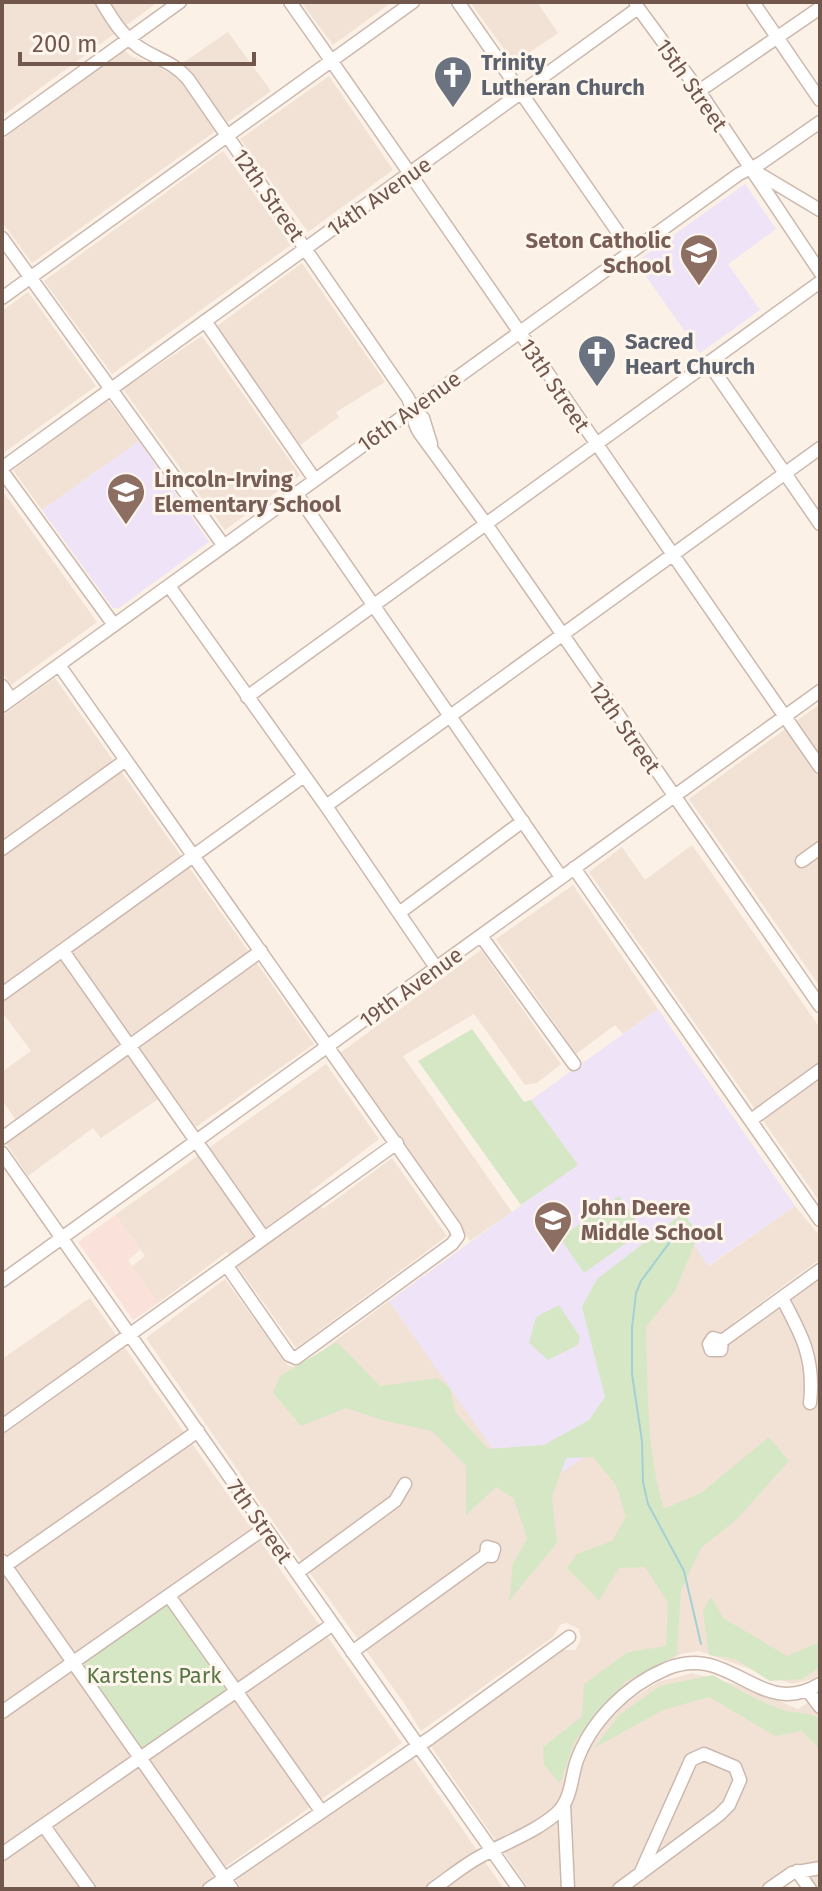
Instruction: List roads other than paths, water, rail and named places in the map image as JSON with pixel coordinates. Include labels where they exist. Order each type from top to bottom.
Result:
[{"type":"street","name":"12th Street","points":[[102,2],[128,39],[183,73],[408,398],[413,409],[413,424],[486,524],[820,1006]]},
{"type":"street","points":[[2,130],[180,2]]},
{"type":"street","name":"13th Street","points":[[290,2],[820,767]]},
{"type":"street","points":[[2,298],[413,2]]},
{"type":"street","points":[[458,2],[631,251]]},
{"type":"street","points":[[753,2],[820,100]]},
{"type":"street","name":"14th Avenue","points":[[2,469],[521,95],[636,5]]},
{"type":"street","name":"15th Street","points":[[636,5],[699,91],[786,221]]},
{"type":"street","points":[[699,91],[820,8]]},
{"type":"street","name":"16th Avenue","points":[[7,703],[631,251],[820,122]]},
{"type":"street","points":[[750,168],[820,210]]},
{"type":"street","points":[[803,201],[791,210],[786,221],[820,272]]},
{"type":"street","points":[[2,238],[224,546]]},
{"type":"street","points":[[247,697],[820,282]]},
{"type":"street","points":[[205,321],[315,480]]},
{"type":"street","points":[[708,362],[820,524]]},
{"type":"street","points":[[326,806],[820,448]]},
{"type":"street","points":[[2,469],[114,625]]},
{"type":"street","points":[[296,493],[561,877]]},
{"type":"street","points":[[169,586],[326,806],[437,969]]},
{"type":"street","points":[[59,665],[397,1143],[458,1236],[440,1253],[296,1358],[289,1355],[227,1266]]},
{"type":"street","points":[[2,686],[7,703]]},
{"type":"street","name":"19th Avenue","points":[[2,1281],[820,691]]},
{"type":"street","points":[[2,849],[126,760]]},
{"type":"street","points":[[2,994],[304,776]]},
{"type":"street","points":[[399,913],[523,821]]},
{"type":"street","points":[[802,861],[820,848]]},
{"type":"street","points":[[574,868],[820,1220]]},
{"type":"street","points":[[481,936],[574,1064]]},
{"type":"street","points":[[63,951],[264,1238]]},
{"type":"street","points":[[2,1138],[261,951]]},
{"type":"street","points":[[751,1120],[820,1070]]},
{"type":"street","points":[[2,1426],[397,1143]]},
{"type":"street","name":"7th Street","points":[[2,1153],[519,1889]]},
{"type":"street","points":[[722,1341],[820,1270]]},
{"type":"street","points":[[782,1298],[807,1347],[811,1363],[810,1403]]},
{"type":"street","points":[[198,1431],[3,1565],[229,1884]]},
{"type":"street","points":[[297,1573],[395,1501],[405,1484]]},
{"type":"street","points":[[2,1712],[265,1528]]},
{"type":"street","points":[[352,1652],[486,1555]]},
{"type":"street","points":[[169,1596],[321,1811]]},
{"type":"street","points":[[2,1854],[333,1624]]},
{"type":"street","points":[[209,1889],[229,1884],[321,1811],[569,1637]]},
{"type":"street","points":[[568,1889],[564,1804],[583,1746],[615,1703],[664,1669],[700,1663],[725,1669],[773,1694],[790,1695],[814,1687],[820,1707]]},
{"type":"street","points":[[619,1889],[640,1874],[725,1810],[740,1780],[735,1767],[704,1754],[691,1760],[640,1874]]},
{"type":"street","points":[[433,1889],[492,1850],[548,1819],[564,1804]]},
{"type":"street","points":[[44,1826],[89,1889]]},
{"type":"street","points":[[769,1889],[797,1871],[820,1868]]},
{"type":"street","points":[[797,1871],[810,1889]]},
{"type":"waterway","points":[[675,1235],[641,1281],[636,1293],[632,1374],[648,1504],[684,1571],[701,1644]]},
{"type":"place","name":"Trinity Lutheran Church","points":[[453,109]]},
{"type":"place","name":"Seton Catholic School","points":[[699,287]]},
{"type":"place","name":"Sacred Heart Church","points":[[597,388]]},
{"type":"place","name":"Lincoln-Irving Elementary School","points":[[126,526]]},
{"type":"place","name":"John Deere Middle School","points":[[553,1254]]},
{"type":"park label","name":"Karstens Park","points":[[154,1675]]}]
